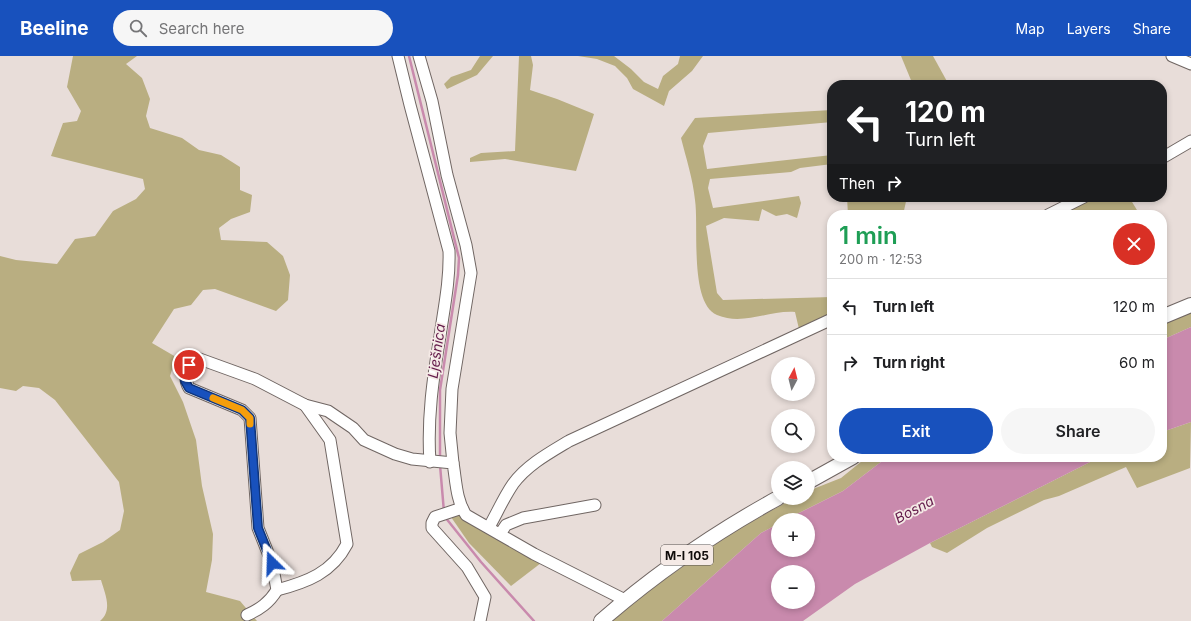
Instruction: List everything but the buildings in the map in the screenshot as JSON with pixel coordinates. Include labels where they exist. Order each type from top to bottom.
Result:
[{"type":"main road","points":[[1167,315],[1191,305]]},
{"type":"main road","points":[[815,478],[844,462]]},
{"type":"main road","name":"M-I 105","points":[[601,621],[625,600],[701,546],[771,502]]},
{"type":"street","points":[[398,56],[448,251],[450,271],[429,415],[431,461]]},
{"type":"street","points":[[419,56],[432,101],[447,175],[466,245],[471,273],[452,389],[450,462],[456,510]]},
{"type":"street","points":[[1172,56],[1191,64]]},
{"type":"street","points":[[1167,155],[1191,141]]},
{"type":"street","points":[[1058,210],[1074,202]]},
{"type":"street","points":[[489,527],[513,484],[533,464],[562,444],[827,320]]},
{"type":"street","points":[[247,615],[261,608],[272,599],[277,590],[272,563],[258,528],[250,418],[242,410],[189,388],[185,381],[187,372],[189,365],[197,358],[211,362],[273,387],[305,406],[328,411],[353,428],[364,440],[379,448],[412,459],[450,462]]},
{"type":"street","points":[[277,590],[300,584],[327,570],[341,555],[347,544],[330,440],[305,406]]},
{"type":"street","points":[[500,534],[506,525],[523,518],[595,505]]},
{"type":"street","points":[[480,621],[485,596],[467,567],[432,528],[432,523],[435,517],[456,510],[489,527],[534,554],[625,600]]},
{"type":"shaded area","points":[[73,56],[137,56],[126,64],[142,78],[150,99],[146,116],[150,128],[182,138],[199,150],[221,155],[240,167],[240,190],[252,195],[250,212],[231,219],[219,228],[221,240],[267,242],[283,256],[290,275],[288,300],[276,311],[215,289],[203,290],[191,305],[174,309],[152,343],[176,357],[170,376],[183,402],[196,440],[202,486],[213,534],[212,560],[206,592],[240,601],[257,621],[100,621],[104,617],[107,607],[106,596],[101,580],[72,581],[70,573],[79,554],[103,542],[120,530],[124,511],[119,482],[55,400],[39,388],[23,386],[16,391],[0,388],[0,256],[16,260],[57,264],[75,239],[95,236],[113,211],[136,199],[145,189],[143,179],[51,156],[63,123],[77,121],[81,111],[67,87]]},
{"type":"shaded area","points":[[480,56],[493,56],[477,75],[447,89],[444,84],[451,77],[471,70]]},
{"type":"shaded area","points":[[519,56],[531,56],[533,65],[530,90],[594,114],[576,171],[505,159],[470,162],[470,158],[481,153],[515,151]]},
{"type":"shaded area","points":[[578,56],[614,56],[631,69],[644,82],[658,89],[663,76],[678,64],[680,56],[703,56],[692,71],[669,91],[664,106],[633,89],[627,78],[615,66],[597,59]]},
{"type":"shaded area","points":[[901,56],[933,56],[946,80],[911,80]]},
{"type":"shaded area","points":[[827,110],[827,122],[708,133],[703,146],[707,169],[827,156],[827,165],[800,168],[791,172],[710,179],[708,188],[713,208],[799,196],[801,203],[797,218],[787,214],[776,216],[762,209],[759,221],[724,218],[706,226],[717,293],[723,300],[827,297],[827,316],[799,329],[795,312],[776,313],[736,319],[717,315],[708,308],[702,296],[699,280],[694,192],[681,138],[695,118]]},
{"type":"shaded area","points":[[847,202],[906,202],[904,210],[848,210]]},
{"type":"shaded area","points":[[1084,202],[1132,202],[1137,210],[1071,210],[1070,209]]},
{"type":"shaded area","points":[[1191,312],[1191,327],[1167,338],[1167,323]]},
{"type":"shaded area","points":[[1191,422],[1190,468],[1137,488],[1126,467],[1059,496],[1044,500],[987,528],[947,553],[932,547],[930,543],[1090,462],[1167,462],[1167,430]]},
{"type":"shaded area","points":[[861,462],[881,462],[843,491],[815,505],[815,488],[841,478]]},
{"type":"shaded area","points":[[781,505],[815,505],[799,513],[771,513],[771,528],[761,533],[662,621],[612,621],[643,594],[733,532]]},
{"type":"shaded area","points":[[458,515],[541,563],[511,586],[469,543],[451,517]]},
{"type":"water","points":[[1191,327],[1191,422],[1167,430],[1167,338]]},
{"type":"water","name":"Bosna","points":[[881,462],[1090,462],[930,543],[855,584],[803,621],[662,621],[761,533],[771,528],[771,557],[815,557],[815,513],[799,513],[843,491]]},
{"type":"waterway","name":"Lješnica","points":[[409,56],[459,258],[458,275],[440,390],[440,458]]},
{"type":"waterway","name":"Lješnica","points":[[440,465],[444,512]]},
{"type":"waterway","name":"Lješnica","points":[[445,517],[481,562],[534,621]]},
{"type":"slow traffic","points":[[213,398],[242,410],[250,418],[250,424]]},
{"type":"route","points":[[189,365],[185,381],[189,388],[242,410],[250,418],[258,528],[272,563]]}]
